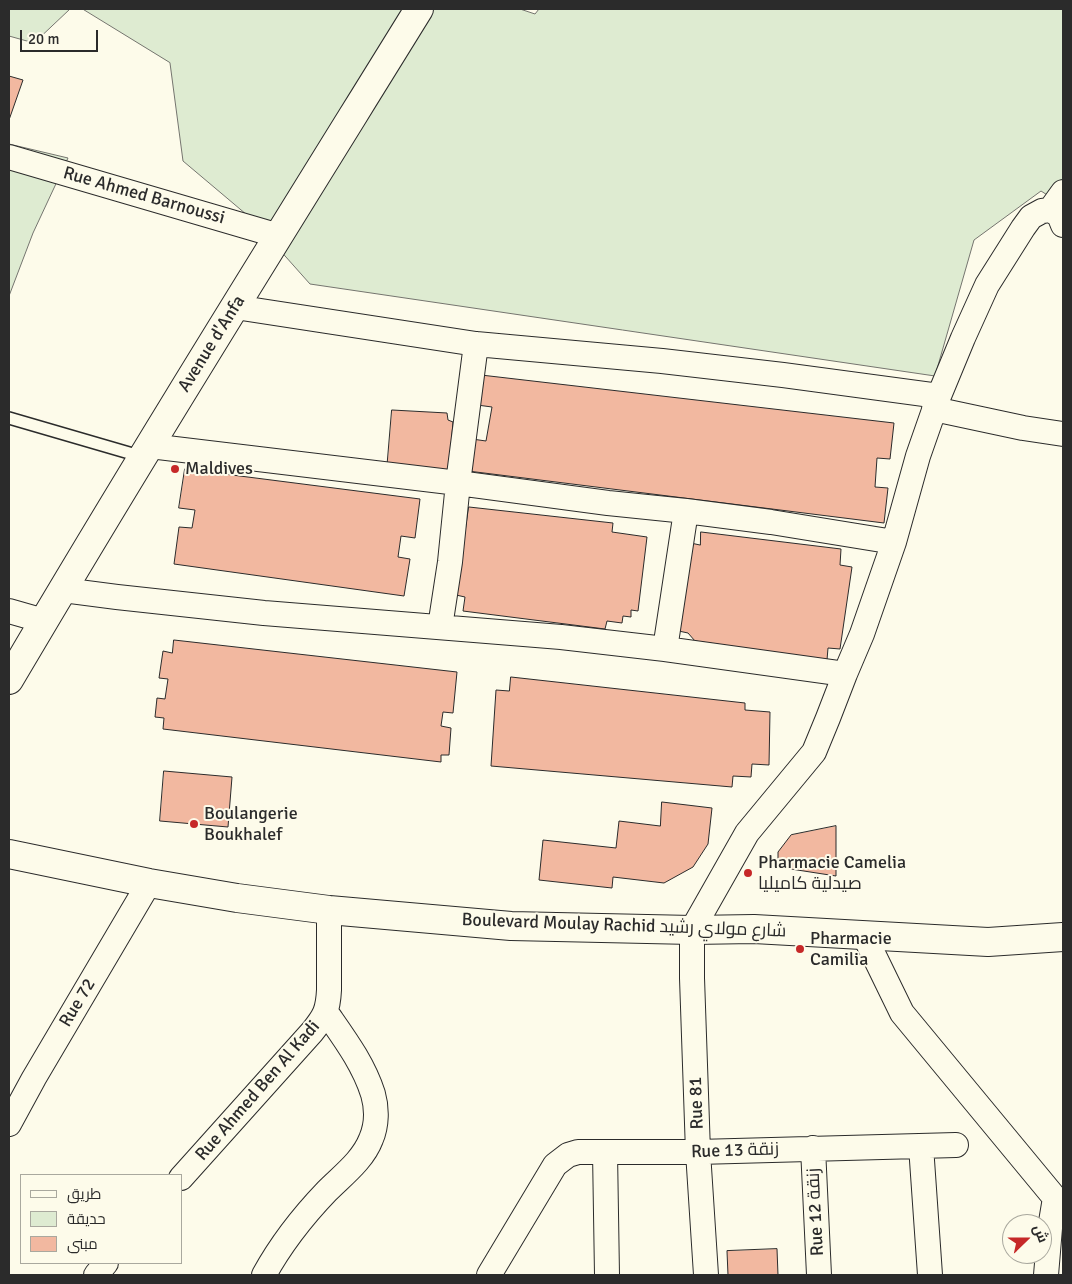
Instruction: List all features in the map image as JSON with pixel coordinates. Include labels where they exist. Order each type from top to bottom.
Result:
[{"type":"main road","name":"Avenue d'Anfa","points":[[9,680],[146,451],[419,9]]},
{"type":"main road","name":"Boulevard Moulay Rachid شارع مولاي رشيد","points":[[9,854],[149,883],[237,898],[329,910],[511,926],[692,930],[754,929],[988,942],[1063,937]]},
{"type":"street","name":"Rue Ahmed Barnoussi","points":[[9,156],[279,236]]},
{"type":"street","points":[[692,930],[746,833],[814,752],[844,674],[862,634],[894,542],[918,456],[937,403],[987,285],[1031,217],[1042,211],[1059,209]]},
{"type":"street","points":[[235,307],[476,344],[662,361],[783,375],[937,403],[1023,428],[1063,434]]},
{"type":"street","points":[[440,627],[450,562],[476,344]]},
{"type":"street","points":[[146,451],[458,483],[771,522],[894,542]]},
{"type":"street","points":[[665,649],[686,511]]},
{"type":"street","points":[[63,590],[117,598],[264,613],[561,637],[665,649],[844,674]]},
{"type":"street","points":[[9,611],[44,621]]},
{"type":"street","name":"Rue 72","points":[[9,1124],[38,1070],[149,883]]},
{"type":"street","name":"Rue Ahmed Ben Al Kadi","points":[[182,1177],[312,1032],[326,1012],[329,1002],[329,910]]},
{"type":"street","name":"Rue 81","points":[[692,930],[698,1152],[706,1275]]},
{"type":"street","points":[[864,935],[902,1013],[1055,1198],[1046,1275]]},
{"type":"street","points":[[264,1275],[291,1233],[308,1212],[363,1154],[372,1138],[376,1119],[373,1096],[366,1075],[356,1056],[326,1012]]},
{"type":"street","name":"Rue 13 زنقة","points":[[490,1275],[554,1165],[568,1155],[578,1152],[698,1152],[956,1145]]},
{"type":"street","points":[[920,1146],[930,1275]]},
{"type":"street","name":"Rue 12 زنقة","points":[[812,1148],[819,1275]]},
{"type":"street","points":[[605,1152],[607,1275]]},
{"type":"street","points":[[96,1275],[105,1264]]},
{"type":"lane","points":[[9,418],[146,451]]},
{"type":"green space","points":[[9,9],[70,9],[34,43],[9,36]]},
{"type":"green space","points":[[83,9],[520,9],[535,14],[539,9],[1063,9],[1063,205],[1041,191],[974,240],[935,376],[310,284],[253,220],[183,161],[170,63]]},
{"type":"green space","points":[[9,144],[68,158],[33,233],[9,296]]},
{"type":"building","points":[[9,76],[23,80],[9,120]]},
{"type":"building","points":[[481,375],[894,423],[890,459],[877,458],[875,487],[888,488],[884,523],[468,471],[472,439],[486,441],[492,407],[477,405]]},
{"type":"building","points":[[392,410],[447,413],[448,420],[453,422],[449,472],[387,470]]},
{"type":"building","points":[[185,469],[420,499],[415,538],[401,536],[398,557],[410,559],[404,596],[174,564],[179,527],[192,528],[195,510],[179,508]]},
{"type":"building","points":[[469,507],[613,523],[612,532],[647,537],[638,611],[631,610],[631,617],[623,616],[622,623],[607,621],[605,629],[463,611],[465,597],[456,595]]},
{"type":"building","points":[[701,532],[841,549],[840,565],[852,567],[840,649],[828,648],[827,660],[695,641],[688,633],[674,630],[686,542],[700,545]]},
{"type":"building","points":[[174,640],[457,672],[453,713],[443,712],[441,726],[451,728],[449,755],[441,755],[441,762],[163,729],[164,718],[155,717],[157,698],[165,699],[168,679],[159,678],[163,651],[172,653]]},
{"type":"building","points":[[511,677],[745,703],[745,710],[770,712],[769,765],[752,764],[751,777],[733,776],[732,787],[491,766],[496,690],[509,691]]},
{"type":"building","points":[[164,771],[232,777],[228,827],[160,821]]},
{"type":"building","points":[[662,802],[712,808],[708,844],[693,867],[664,883],[613,877],[612,888],[539,880],[543,840],[616,848],[619,821],[660,826]]},
{"type":"building","points":[[836,826],[836,876],[778,867],[778,852],[791,835]]},
{"type":"building","points":[[777,1249],[778,1275],[728,1275],[727,1251]]},
{"type":"place","name":"Maldives","points":[[175,469]]},
{"type":"place","name":"Boulangerie Boukhalef","points":[[194,824]]},
{"type":"place","name":"Pharmacie Camelia صيدلية كاميليا","points":[[748,873]]},
{"type":"place","name":"Pharmacie Camilia","points":[[800,949]]}]
